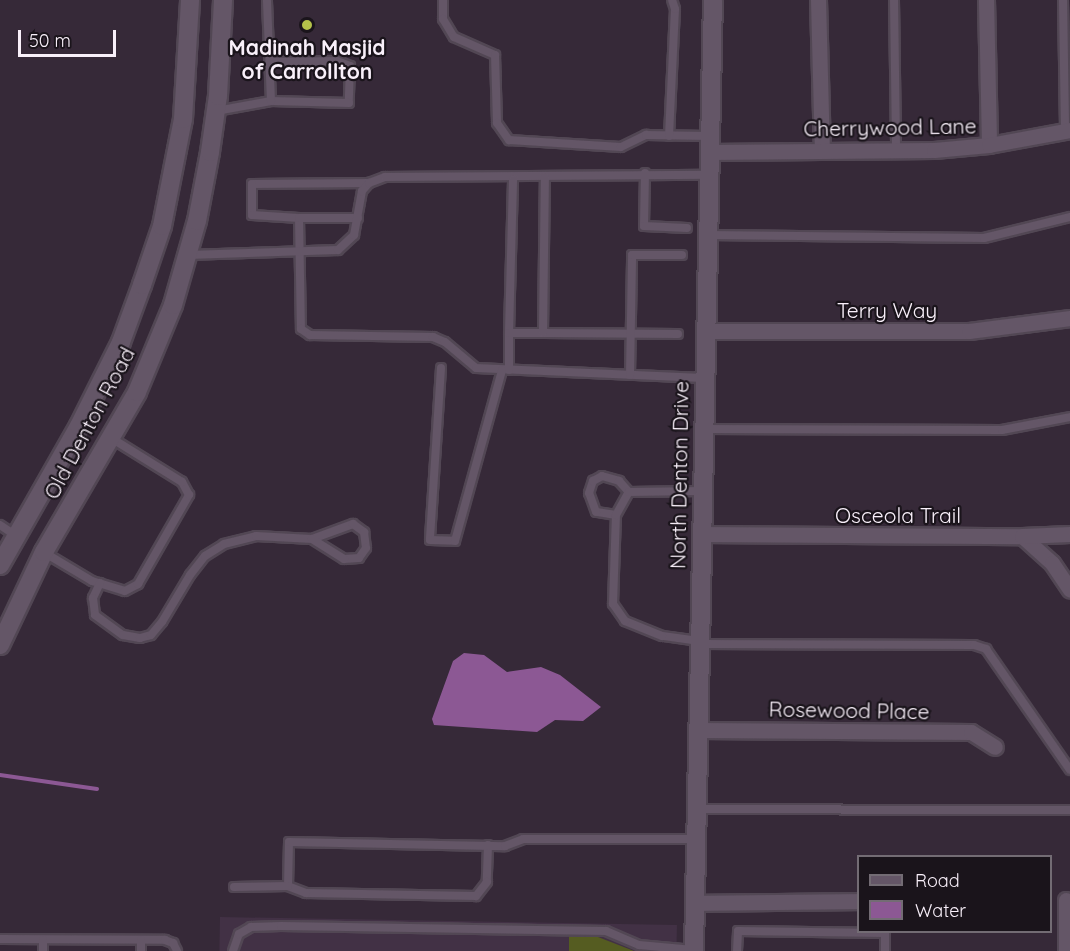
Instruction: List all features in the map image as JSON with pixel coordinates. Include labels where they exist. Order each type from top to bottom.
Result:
[{"type":"main road","name":"Old Denton Road","points":[[0,565],[8,530],[79,426],[121,342],[158,236],[183,119],[190,0]]},
{"type":"main road","name":"Old Denton Road","points":[[0,645],[44,552],[137,392],[173,305],[187,255],[216,111],[222,0]]},
{"type":"main road","name":"North Denton Drive","points":[[694,950],[703,378],[713,0]]},
{"type":"main road","points":[[8,530],[44,552]]},
{"type":"street","points":[[818,0],[822,150]]},
{"type":"street","points":[[986,0],[989,146]]},
{"type":"street","name":"Cherrywood Lane","points":[[709,144],[822,150],[896,150],[989,146],[1067,131]]},
{"type":"street","name":"Terry Way","points":[[704,331],[969,331],[1070,318]]},
{"type":"street","name":"Osceola Trail","points":[[700,534],[1022,536],[1070,534]]},
{"type":"street","points":[[1022,536],[1052,563],[1070,590]]},
{"type":"street","name":"Rosewood Place","points":[[699,730],[971,732],[995,747]]},
{"type":"street","points":[[1052,900],[1068,900],[1066,951]]},
{"type":"street","points":[[694,903],[857,901]]},
{"type":"lane","points":[[267,0],[271,101]]},
{"type":"lane","points":[[443,0],[443,19],[454,37],[495,55],[497,123],[508,140],[621,147],[646,135],[669,136],[709,144]]},
{"type":"lane","points":[[669,136],[675,9],[672,0]]},
{"type":"lane","points":[[894,0],[896,150]]},
{"type":"lane","points":[[1063,0],[1067,131]]},
{"type":"lane","points":[[216,111],[271,101],[349,103],[350,66],[337,61],[270,62]]},
{"type":"lane","points":[[358,218],[252,215],[252,184],[369,183],[385,177],[513,179],[645,173],[708,175]]},
{"type":"lane","points":[[645,173],[644,226],[687,228]]},
{"type":"lane","points":[[543,333],[545,177]]},
{"type":"lane","points":[[441,368],[430,540],[455,541],[506,370],[513,179]]},
{"type":"lane","points":[[187,255],[338,250],[354,235],[362,191],[369,183]]},
{"type":"lane","points":[[299,218],[301,329],[310,335],[433,337],[445,342],[476,368],[703,378]]},
{"type":"lane","points":[[706,235],[984,238],[1070,218]]},
{"type":"lane","points":[[630,375],[632,255],[682,255]]},
{"type":"lane","points":[[509,333],[678,334]]},
{"type":"lane","points":[[702,429],[1002,430],[1070,417]]},
{"type":"lane","points":[[44,552],[100,583],[125,591],[138,584],[189,495],[182,482],[111,437]]},
{"type":"lane","points":[[616,515],[596,512],[589,493],[593,481],[602,476],[619,481],[629,492],[701,491]]},
{"type":"lane","points":[[629,492],[616,515],[615,613],[625,621],[662,636],[699,643],[980,647],[986,649],[1070,770]]},
{"type":"lane","points":[[100,583],[93,598],[95,615],[123,635],[140,638],[151,635],[162,622],[195,569],[224,544],[256,536],[312,539],[353,524],[364,532],[366,548],[359,558],[344,559],[312,539]]},
{"type":"lane","points":[[696,809],[1070,810]]},
{"type":"lane","points":[[288,886],[289,842],[505,846],[523,839],[696,839]]},
{"type":"lane","points":[[234,886],[288,886],[306,893],[476,896],[487,882],[488,845]]},
{"type":"lane","points":[[233,951],[239,934],[251,927],[281,926],[606,931],[639,945],[694,950]]},
{"type":"lane","points":[[737,951],[738,931],[857,932]]},
{"type":"lane","points":[[885,933],[885,951]]},
{"type":"lane","points":[[0,939],[165,940],[173,943],[177,951]]},
{"type":"lane","points":[[42,940],[42,951]]},
{"type":"lane","points":[[141,940],[141,951]]},
{"type":"shaded area","points":[[220,917],[677,925],[676,951],[219,951]]},
{"type":"green space","points":[[569,936],[598,937],[634,951],[569,951]]},
{"type":"water","points":[[464,653],[484,655],[507,672],[541,667],[560,675],[601,707],[583,721],[555,720],[537,732],[434,725],[432,719],[453,661]]},
{"type":"waterway","points":[[0,775],[97,789]]},
{"type":"place","name":"Madinah Masjid of Carrollton","points":[[307,25]]}]
